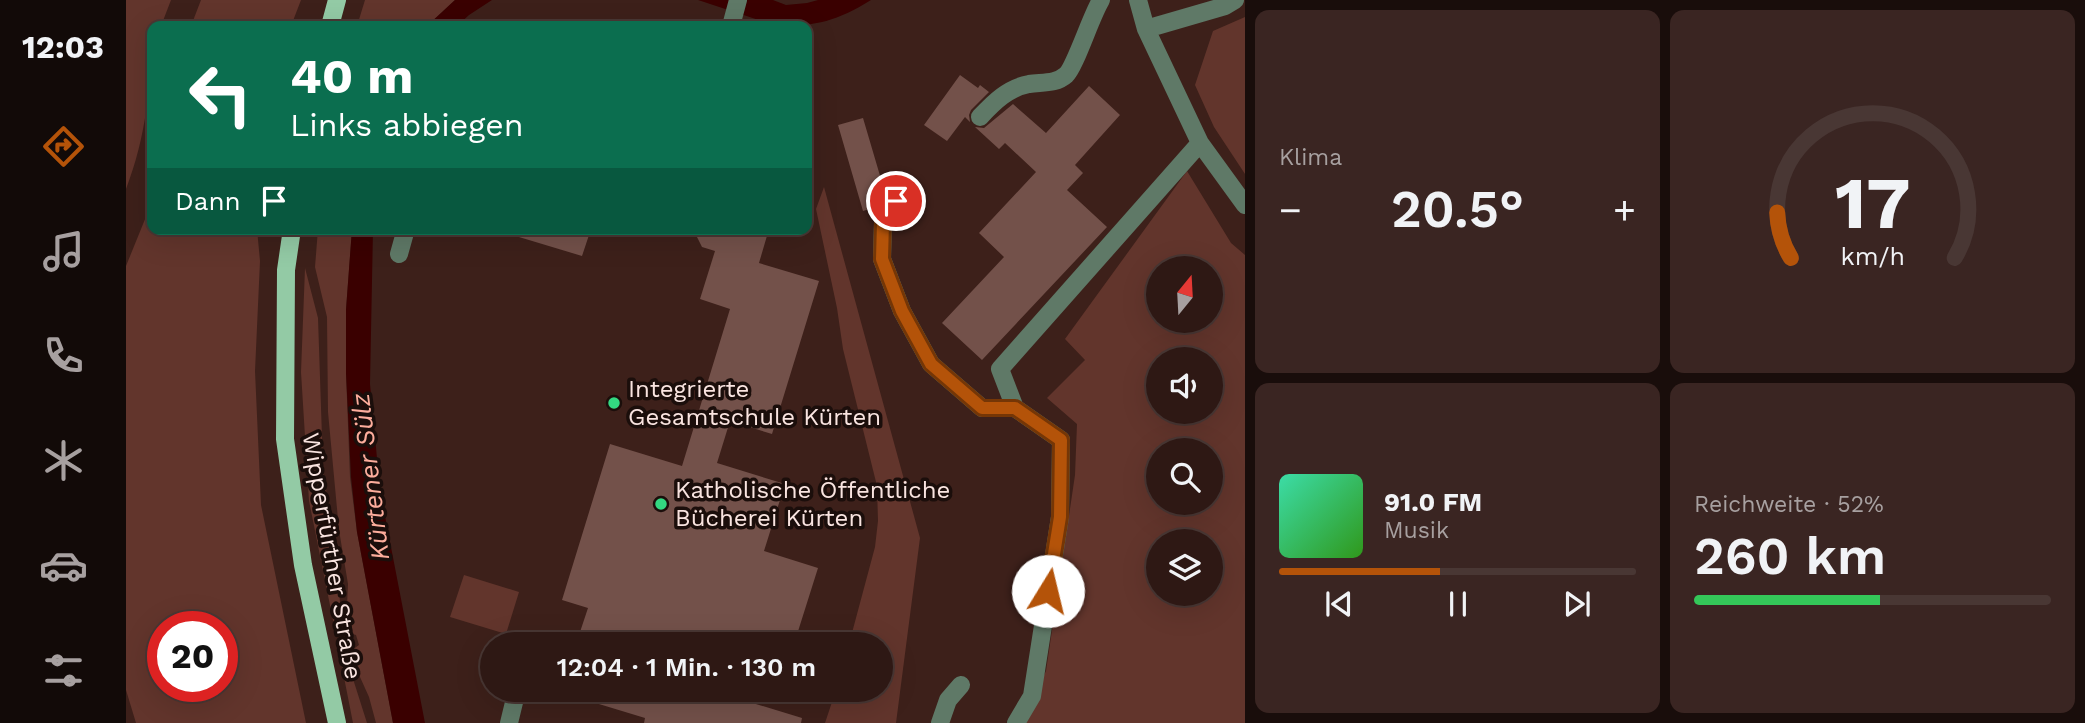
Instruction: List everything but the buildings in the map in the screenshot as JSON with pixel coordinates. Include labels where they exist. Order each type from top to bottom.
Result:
[{"type":"main road","points":[[331,21],[337,0]]},
{"type":"main road","name":"Wipperfürther Straße","points":[[291,235],[286,270],[285,439],[303,565],[337,723]]},
{"type":"street","points":[[733,21],[738,0]]},
{"type":"street","points":[[979,117],[1010,90],[1058,80],[1068,74],[1092,13],[1101,0]]},
{"type":"street","points":[[1138,0],[1146,29],[1200,143],[1245,205]]},
{"type":"street","points":[[1146,29],[1225,6],[1235,0]]},
{"type":"street","points":[[1016,723],[1032,696],[1060,517],[1061,440],[1015,408],[1000,369],[1200,143]]},
{"type":"street","points":[[896,201],[883,222],[882,259],[902,311],[931,364],[982,408],[1015,408]]},
{"type":"street","points":[[399,254],[404,235]]},
{"type":"street","points":[[940,723],[948,700],[961,685]]},
{"type":"street","points":[[509,723],[514,702]]},
{"type":"shaded area","points":[[126,0],[171,0],[163,21],[147,21],[146,109],[133,170],[126,189]]},
{"type":"shaded area","points":[[201,0],[301,0],[293,21],[193,21]]},
{"type":"shaded area","points":[[365,0],[455,0],[432,21],[359,21]]},
{"type":"shaded area","points":[[1245,17],[1245,174],[1214,127],[1195,85],[1213,31]]},
{"type":"shaded area","points":[[1187,171],[1231,243],[1245,255],[1245,723],[1014,723],[1029,705],[1046,671],[1075,475],[1077,424],[1047,398],[1085,360],[1065,339]]},
{"type":"shaded area","points":[[824,187],[920,538],[896,723],[825,723],[832,702],[893,702],[893,632],[852,632],[875,547],[878,521],[877,486],[843,349],[816,209]]},
{"type":"shaded area","points":[[147,214],[147,235],[258,235],[260,261],[255,371],[261,505],[306,723],[136,723],[126,690],[126,266]]},
{"type":"shaded area","points":[[318,235],[352,235],[346,310],[350,477],[357,532],[393,723],[376,723],[369,697],[351,657],[352,650],[359,645],[356,635],[349,633],[346,628],[348,584],[339,530],[328,412],[327,317],[315,267]]},
{"type":"shaded area","points":[[305,268],[318,318],[323,467],[339,585],[336,635],[309,501],[301,372]]},
{"type":"shaded area","points":[[464,575],[519,592],[507,632],[450,617]]},
{"type":"shaded area","points":[[340,657],[354,682],[367,723],[353,723]]},
{"type":"water","points":[[455,0],[492,0],[462,21],[432,21]]},
{"type":"water","points":[[698,0],[773,0],[786,5],[818,0],[871,0],[826,21],[812,24],[812,21],[762,21]]},
{"type":"water","name":"Kürtener Sülz","points":[[352,235],[373,235],[370,384],[380,490],[425,723],[393,723],[357,532],[351,477],[346,310]]},
{"type":"place","name":"Integrierte Gesamtschule Kürten","points":[[614,403]]},
{"type":"place","name":"Katholische Öffentliche Bücherei Kürten","points":[[661,504]]},
{"type":"route","points":[[896,201],[883,222],[882,259],[902,311],[931,364],[982,408],[1015,408],[1061,440],[1060,517],[1048,591]]}]
